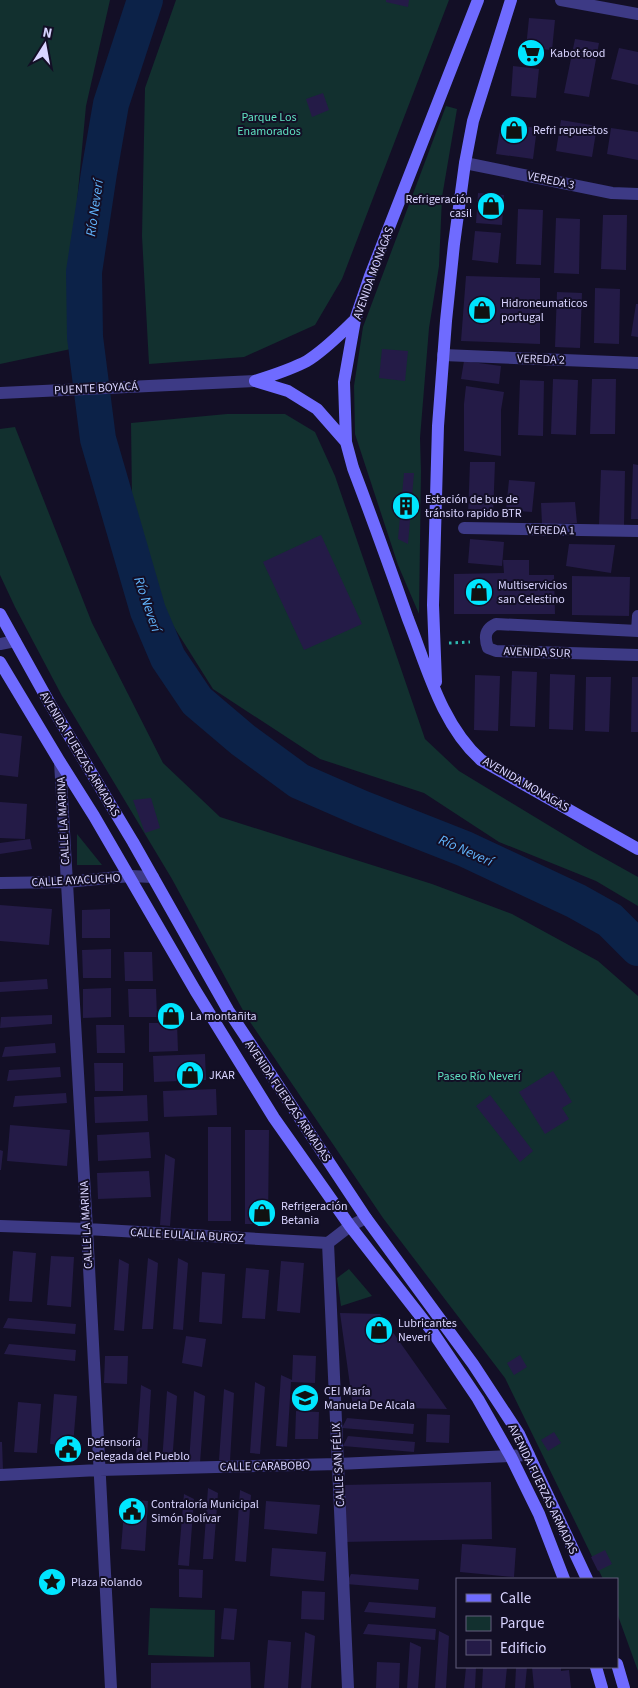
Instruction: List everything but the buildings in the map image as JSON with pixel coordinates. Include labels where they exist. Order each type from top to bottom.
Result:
[{"type":"street","name":"AVENIDA MONAGAS","points":[[478,0],[355,320],[344,382],[346,442],[353,468],[437,695],[459,736],[482,760],[638,849]]},
{"type":"street","name":"AVENIDA MONAGAS","points":[[437,695],[433,605],[438,426],[454,244],[473,121],[511,0]]},
{"type":"street","points":[[561,0],[638,14]]},
{"type":"street","name":"VEREDA 3","points":[[465,163],[612,193],[638,194]]},
{"type":"street","points":[[255,380],[282,373],[307,360],[329,344],[355,320]]},
{"type":"street","name":"VEREDA 2","points":[[443,354],[638,363]]},
{"type":"street","points":[[255,380],[288,390],[317,409],[346,442]]},
{"type":"street","name":"PUENTE BOYACÁ","points":[[0,392],[255,380]]},
{"type":"street","name":"VEREDA 1","points":[[464,528],[638,531]]},
{"type":"street","name":"AVENIDA FUERZAS ARMADAS","points":[[0,614],[228,1010],[366,1218],[483,1378],[514,1427],[587,1578]]},
{"type":"street","points":[[638,616],[638,631]]},
{"type":"street","name":"AVENIDA SUR","points":[[638,631],[496,624],[490,626],[486,631],[488,648],[496,651],[638,655]]},
{"type":"street","points":[[0,644],[14,641]]},
{"type":"street","name":"AVENIDA FUERZAS ARMADAS","points":[[0,662],[130,876],[195,990],[269,1110],[350,1226],[432,1331],[478,1399],[511,1457],[539,1514],[564,1578]]},
{"type":"street","name":"CALLE LA MARINA","points":[[60,762],[111,1688]]},
{"type":"street","name":"CALLE AYACUCHO","points":[[0,883],[66,882],[130,876],[153,877]]},
{"type":"street","points":[[328,1243],[350,1226],[366,1218]]},
{"type":"street","name":"CALLE EULALIA BUROZ","points":[[0,1226],[87,1229],[328,1243]]},
{"type":"street","name":"CALLE SAN FÉLIX","points":[[328,1243],[348,1688]]},
{"type":"street","name":"CALLE CARABOBO","points":[[0,1476],[99,1470],[338,1464],[529,1455]]},
{"type":"street","points":[[618,1667],[624,1688]]},
{"type":"street","points":[[596,1668],[602,1688]]},
{"type":"path","points":[[434,647],[452,642],[486,641]]},
{"type":"green space","points":[[0,0],[110,0],[86,106],[74,234],[85,346],[0,364]]},
{"type":"green space","name":"Parque Los Enamorados","points":[[176,0],[449,0],[342,279],[315,325],[244,357],[149,364],[142,236],[145,88]]},
{"type":"green space","points":[[446,106],[457,109],[442,197],[439,266],[429,328],[420,438],[419,614],[398,565],[355,434],[354,386],[363,327]]},
{"type":"green space","points":[[227,414],[285,414],[315,432],[335,476],[425,739],[459,771],[586,848],[638,877],[638,906],[596,881],[499,842],[424,793],[320,759],[213,689],[167,616],[132,498],[131,423]]},
{"type":"green space","name":"Paseo Río Neverí","points":[[15,427],[92,623],[163,763],[220,817],[432,884],[512,914],[598,961],[638,996],[638,1671],[618,1616],[618,1578],[603,1578],[505,1378],[383,1218],[246,1016],[172,879],[62,696],[15,607],[0,575],[0,429]]},
{"type":"green space","points":[[77,834],[102,865],[77,865]]},
{"type":"green space","points":[[349,1269],[372,1296],[341,1306],[337,1278]]},
{"type":"green space","points":[[150,1608],[215,1610],[214,1657],[148,1655]]},
{"type":"waterway","name":"Río Neverí","points":[[145,0],[111,104],[84,272],[85,337],[98,439],[148,611],[168,658],[197,701],[243,740],[299,781],[465,849],[576,901],[610,920],[638,948]]},
{"type":"place","name":"Kabot food","points":[[531,53]]},
{"type":"place","name":"Refri repuestos","points":[[514,130]]},
{"type":"place","name":"Refrigeración casil","points":[[491,206]]},
{"type":"place","name":"Hidroneumaticos portugal","points":[[482,310]]},
{"type":"place","name":"Estación de bus de tránsito rapido BTR","points":[[406,506]]},
{"type":"place","name":"Multiservicios san Celestino","points":[[479,592]]},
{"type":"place","name":"La montañita","points":[[171,1016]]},
{"type":"place","name":"JKAR","points":[[190,1075]]},
{"type":"place","name":"Refrigeración Betania","points":[[262,1213]]},
{"type":"place","name":"Lubricantes Neverí","points":[[379,1330]]},
{"type":"place","name":"CEI María Manuela De Alcala","points":[[305,1398]]},
{"type":"place","name":"Defensoría Delegada del Pueblo","points":[[68,1449]]},
{"type":"place","name":"Contraloría Municipal Simón Bolívar","points":[[132,1511]]},
{"type":"place","name":"Plaza Rolando","points":[[52,1582]]}]
